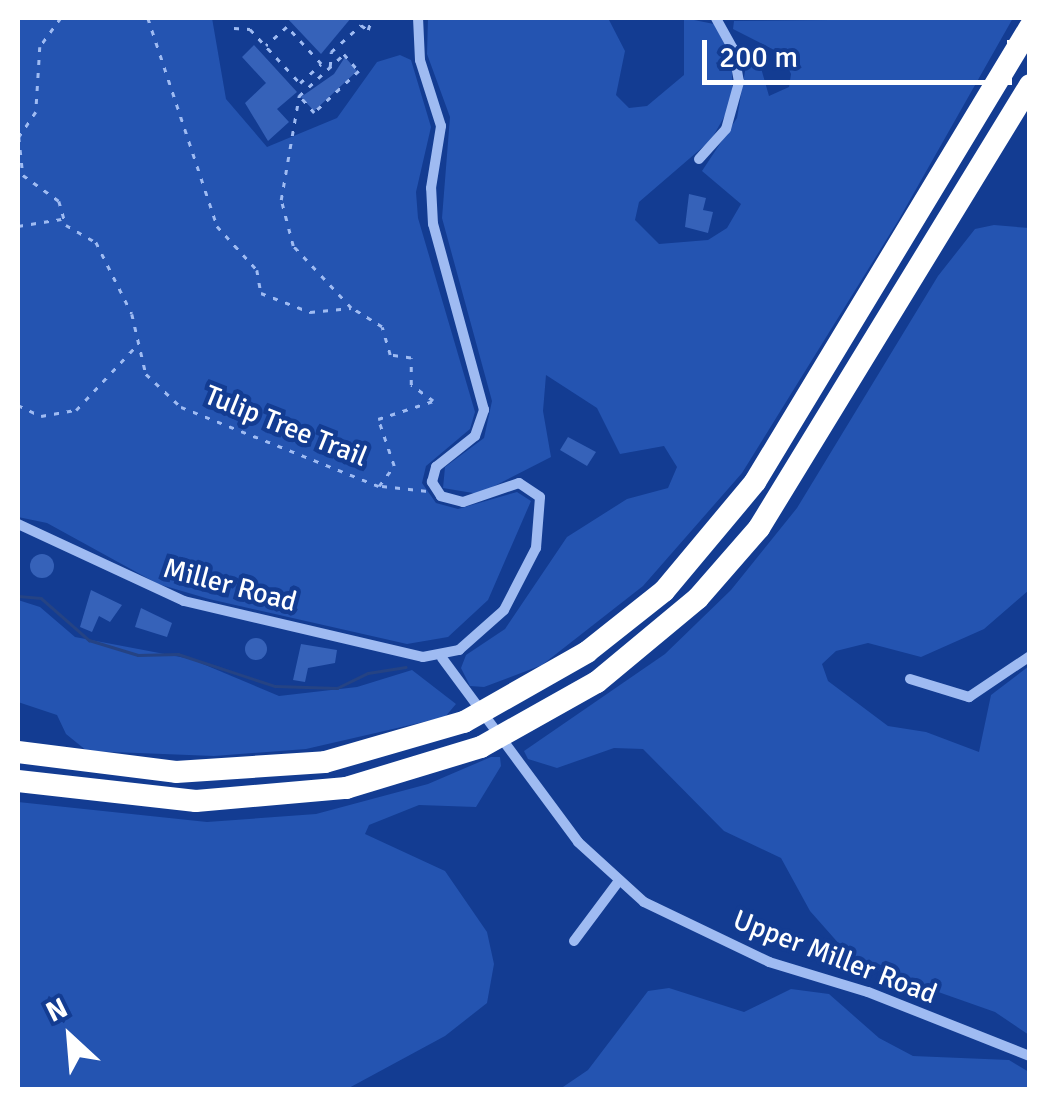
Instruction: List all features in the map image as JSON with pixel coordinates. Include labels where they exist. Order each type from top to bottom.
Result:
[{"type":"highway","points":[[18,752],[140,770],[232,772],[325,762],[432,734],[542,682],[652,601],[726,522],[792,426],[1030,27]]},
{"type":"highway","points":[[18,781],[121,796],[231,801],[346,788],[450,758],[560,706],[667,627],[759,528],[1030,86]]},
{"type":"street","points":[[418,18],[420,60],[441,126],[431,211],[484,410],[475,436],[436,467],[432,482],[441,496],[463,502],[526,484],[542,510],[536,548],[512,600],[469,643],[442,658]]},
{"type":"street","points":[[699,159],[726,129],[740,82],[734,49],[716,18]]},
{"type":"street","name":"Miller Road","points":[[18,524],[184,601],[442,658]]},
{"type":"street","points":[[910,679],[970,696],[1030,656]]},
{"type":"street","name":"Upper Miller Road","points":[[442,658],[578,842],[618,882],[659,910],[769,962],[868,992],[1030,1056]]},
{"type":"street","points":[[574,942],[618,882]]},
{"type":"path","name":"Tulip Tree Trail","points":[[61,18],[40,47],[36,112],[18,137],[24,176],[59,201],[62,219],[96,242],[132,314],[146,374],[170,401],[379,486],[394,466],[378,419],[433,401],[411,386],[412,358],[390,355],[382,327],[352,308],[298,256],[281,200],[299,96]]},
{"type":"path","points":[[148,18],[217,226],[256,270],[261,293],[310,312],[352,308]]},
{"type":"path","points":[[330,67],[331,52],[361,24],[368,30],[372,18]]},
{"type":"path","points":[[234,28],[250,30],[300,84],[321,64],[287,27],[266,46]]},
{"type":"path","points":[[344,54],[360,70],[314,112],[299,96],[320,76],[344,54]]},
{"type":"path","points":[[314,70],[320,76]]},
{"type":"path","points":[[284,76],[289,72]]},
{"type":"path","points":[[18,226],[62,219]]},
{"type":"path","points":[[18,405],[41,416],[76,410],[137,345]]},
{"type":"path","points":[[379,486],[429,490]]},
{"type":"shaded area","points":[[18,18],[212,18],[226,99],[267,147],[337,118],[377,62],[400,55],[411,60],[431,127],[416,192],[418,218],[475,412],[470,429],[426,466],[422,483],[436,503],[458,509],[517,492],[531,501],[488,600],[448,637],[407,644],[209,599],[158,584],[47,523],[18,517]]},
{"type":"shaded area","points":[[428,18],[608,18],[625,51],[616,95],[629,108],[647,106],[684,75],[684,18],[714,24],[732,58],[732,103],[711,140],[639,202],[635,220],[659,244],[708,240],[727,228],[741,204],[702,171],[737,118],[745,71],[738,46],[759,61],[769,96],[789,87],[791,74],[782,54],[733,29],[734,21],[1013,18],[898,221],[742,473],[643,586],[542,665],[484,687],[470,686],[461,668],[466,655],[505,629],[567,537],[627,499],[668,488],[677,467],[664,446],[620,454],[597,408],[546,375],[543,411],[551,457],[479,494],[443,488],[445,467],[484,438],[492,401],[442,218],[450,117],[427,54]]},
{"type":"shaded area","points":[[994,225],[1029,228],[1029,590],[984,629],[921,657],[868,643],[836,651],[822,664],[828,681],[888,726],[926,732],[979,752],[991,695],[1029,666],[1029,1035],[995,1012],[856,963],[810,911],[781,858],[724,831],[643,749],[614,748],[557,768],[528,759],[524,751],[665,654],[731,590],[797,508],[938,276],[975,229]]},
{"type":"shaded area","points":[[18,600],[40,607],[75,637],[191,659],[279,696],[357,687],[412,670],[456,704],[445,717],[306,749],[214,756],[87,751],[66,734],[57,715],[18,702]]},
{"type":"shaded area","points":[[491,757],[500,757],[501,766],[476,807],[419,805],[369,825],[365,834],[445,871],[487,932],[494,964],[487,1003],[445,1036],[347,1089],[18,1089],[18,802],[207,822],[316,814],[428,784]]},
{"type":"shaded area","points":[[669,988],[744,1012],[791,989],[829,994],[879,1038],[913,1056],[1009,1060],[1029,1072],[1029,1089],[560,1089],[588,1070],[648,991]]},
{"type":"building","points":[[287,18],[351,18],[321,54]]},
{"type":"building","points":[[254,45],[297,92],[277,109],[289,122],[268,141],[245,103],[266,83],[242,57]]},
{"type":"building","points":[[345,57],[357,71],[314,111],[301,97],[334,74]]},
{"type":"building","points":[[689,194],[706,198],[703,210],[713,212],[708,233],[685,227]]},
{"type":"building","points":[[568,437],[596,452],[587,466],[560,450]]},
{"type":"building","points":[[42,554],[54,566],[42,578],[30,566]]},
{"type":"building","points":[[91,590],[122,605],[110,622],[99,616],[92,632],[80,627]]},
{"type":"building","points":[[141,608],[172,623],[167,637],[135,627]]},
{"type":"building","points":[[256,638],[264,641],[264,657],[256,660],[248,657],[245,649],[248,641]]},
{"type":"building","points":[[301,644],[337,650],[335,663],[308,668],[305,682],[293,680]]},
{"type":"waterway","points":[[18,596],[41,598],[89,640],[138,655],[178,654],[275,686],[337,688],[368,673],[406,667]]}]
